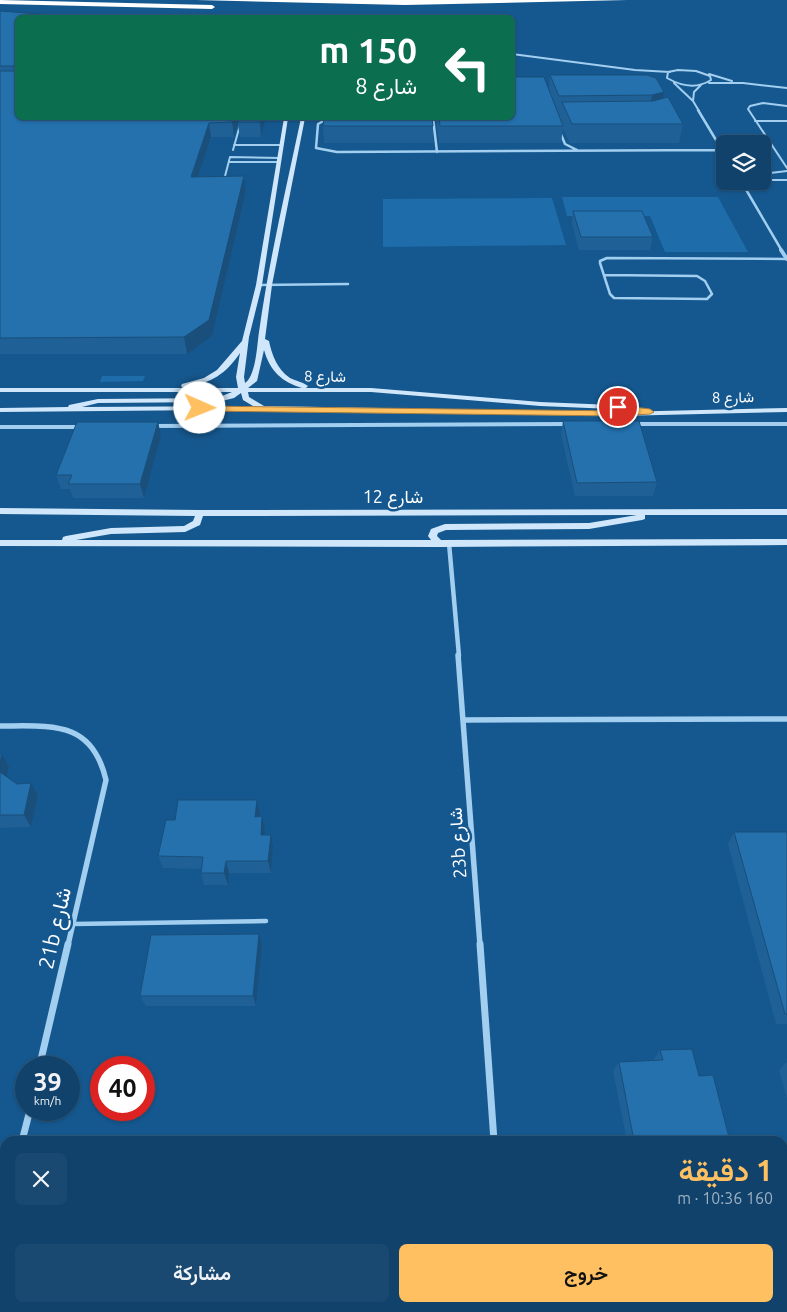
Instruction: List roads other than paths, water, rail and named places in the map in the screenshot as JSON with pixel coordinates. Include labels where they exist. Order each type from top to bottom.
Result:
[{"type":"highway","points":[[199,0],[303,3]]},
{"type":"highway","points":[[0,2],[188,7],[303,3],[624,0]]},
{"type":"street","points":[[515,54],[635,70],[670,72],[690,70],[742,83]]},
{"type":"street","points":[[670,72],[666,76],[693,101],[716,140]]},
{"type":"street","points":[[693,101],[694,92],[711,80],[707,74]]},
{"type":"street","points":[[670,81],[688,85],[742,83],[787,88]]},
{"type":"street","points":[[264,409],[253,404],[242,390],[240,377],[246,338],[259,285],[286,120]]},
{"type":"street","points":[[325,120],[318,124],[316,148],[330,152],[716,150]]},
{"type":"street","points":[[433,120],[437,152]]},
{"type":"street","points":[[66,410],[90,401],[218,400],[242,390],[255,377],[269,285],[289,198],[302,121]]},
{"type":"street","points":[[558,126],[565,144],[585,152]]},
{"type":"street","points":[[549,152],[565,144]]},
{"type":"street","points":[[279,160],[288,162],[285,184],[289,198]]},
{"type":"street","points":[[746,190],[787,258]]},
{"type":"street","points":[[263,334],[269,360],[279,375],[296,384],[320,389]]},
{"type":"street","points":[[166,389],[207,380],[220,374],[246,338]]},
{"type":"street","name":"شارع 8","points":[[0,390],[320,389],[407,392],[477,399],[627,408],[650,412]]},
{"type":"street","name":"شارع 8","points":[[0,410],[264,409],[618,414],[787,410]]},
{"type":"street","points":[[148,426],[576,424]]},
{"type":"street","points":[[625,424],[787,424]]},
{"type":"street","points":[[0,427],[88,427]]},
{"type":"street","name":"شارع 12","points":[[0,510],[200,514],[787,512]]},
{"type":"street","points":[[439,544],[432,536],[434,531],[445,527],[589,526],[623,521],[655,513]]},
{"type":"street","points":[[55,543],[96,532],[185,529],[197,523],[200,514]]},
{"type":"street","points":[[0,543],[439,544],[787,542]]},
{"type":"street","name":"23b شارع","points":[[449,543],[464,720],[494,1136]]},
{"type":"street","points":[[464,720],[787,719]]},
{"type":"street","name":"21b شارع","points":[[0,726],[60,728],[89,740],[98,751],[104,765],[106,780],[43,1056]]},
{"type":"street","points":[[23,1136],[27,1121]]},
{"type":"lane","points":[[771,173],[787,170],[748,109],[750,106],[763,103],[787,106]]},
{"type":"lane","points":[[233,150],[241,120]]},
{"type":"lane","points":[[755,121],[787,122]]},
{"type":"lane","points":[[234,145],[281,145]]},
{"type":"lane","points":[[223,184],[230,157],[279,160]]},
{"type":"lane","points":[[229,162],[279,160]]},
{"type":"lane","points":[[771,180],[787,180]]},
{"type":"lane","points":[[604,275],[697,276],[705,281],[712,296],[704,299],[617,299],[611,295],[604,275],[600,261],[604,258],[787,258]]},
{"type":"lane","points":[[259,285],[348,284]]},
{"type":"lane","points":[[73,924],[266,921]]}]
